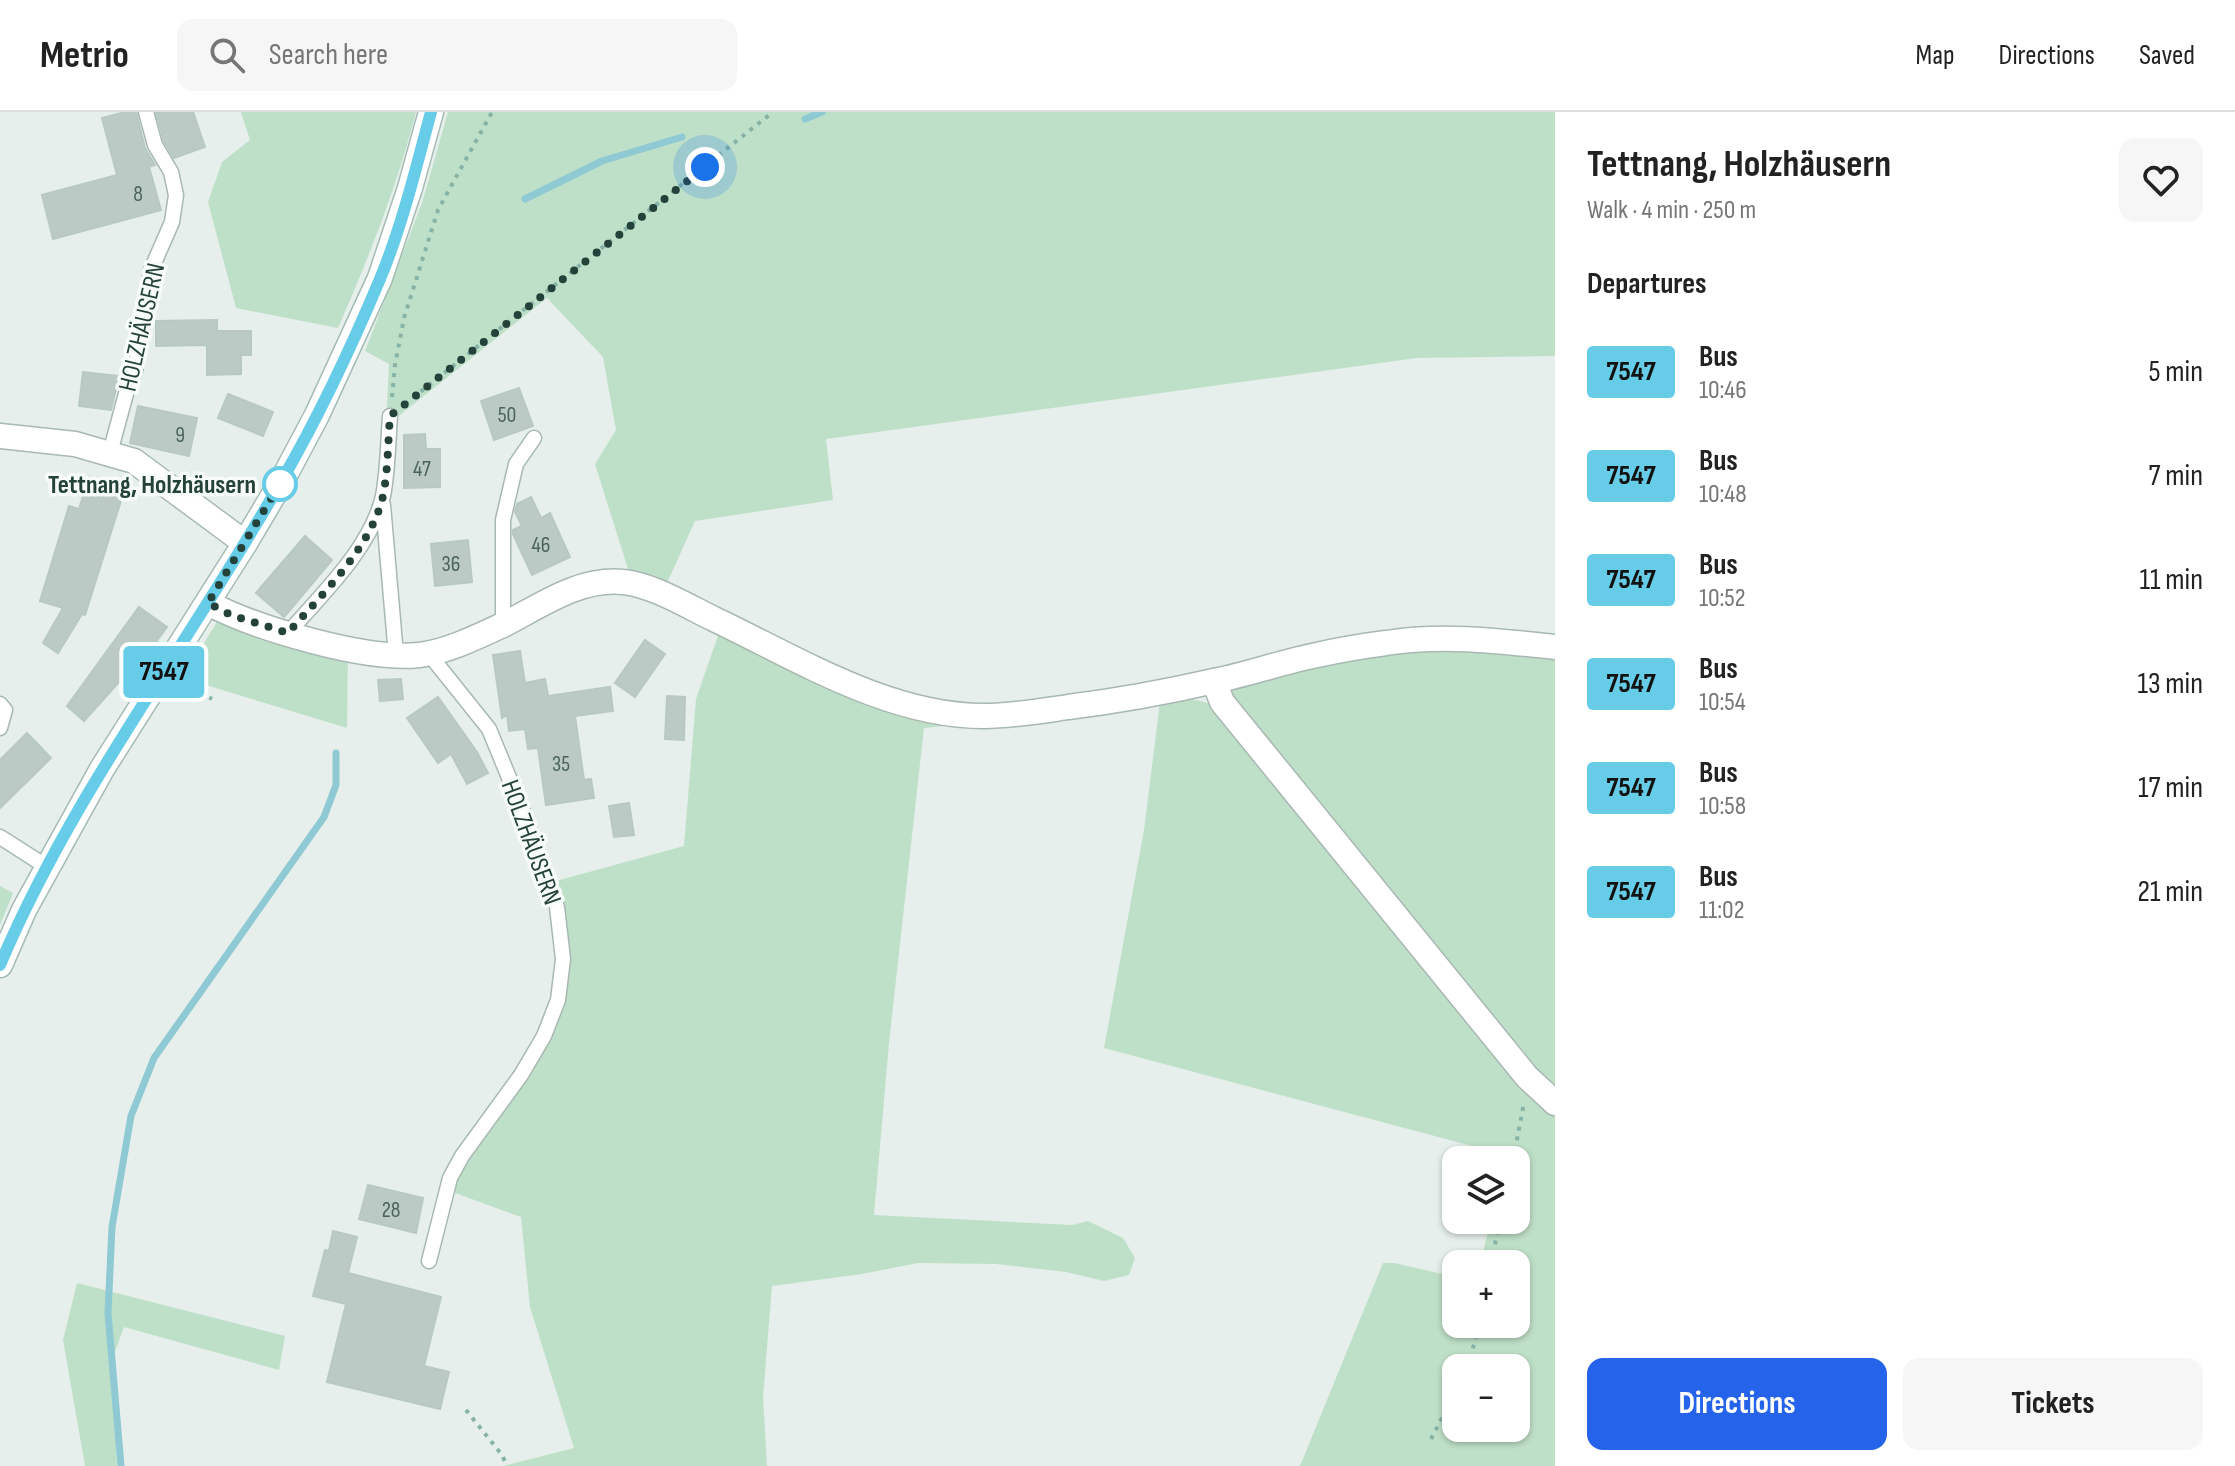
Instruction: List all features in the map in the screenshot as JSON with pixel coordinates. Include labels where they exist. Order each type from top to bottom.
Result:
[{"type":"street","points":[[0,965],[24,910],[102,769],[245,543],[317,415],[380,278],[431,112]]},
{"type":"street","points":[[0,436],[75,444],[134,461],[245,543]]},
{"type":"street","points":[[208,603],[231,615],[344,648],[396,655],[429,654],[503,624],[545,601],[587,586],[622,582],[670,597],[864,691],[919,709],[985,716],[1098,703],[1389,642],[1441,638],[1555,647]]},
{"type":"street","points":[[1214,681],[1222,702],[1527,1077],[1555,1103]]},
{"type":"lane","name":"HOLZHÄUSERN","points":[[110,453],[135,372],[151,270],[172,222],[176,195],[171,172],[155,145],[146,112]]},
{"type":"lane","points":[[390,416],[383,496],[396,655]]},
{"type":"lane","points":[[503,624],[503,520],[516,464],[534,438]]},
{"type":"lane","points":[[288,633],[347,565],[372,526],[383,496]]},
{"type":"lane","name":"HOLZHÄUSERN","points":[[429,654],[489,729],[526,819],[557,907],[563,959],[558,1000],[544,1036],[450,1178],[429,1261]]},
{"type":"lane","points":[[0,704],[5,710],[0,728]]},
{"type":"lane","points":[[0,837],[47,867]]},
{"type":"path","points":[[390,416],[404,318],[423,254],[438,210],[492,112]]},
{"type":"path","points":[[390,416],[773,112]]},
{"type":"path","points":[[163,673],[212,699]]},
{"type":"path","points":[[1516,1146],[1527,1077]]},
{"type":"path","points":[[466,1410],[502,1455],[507,1466]]},
{"type":"path","points":[[1431,1439],[1442,1418]]},
{"type":"green space","points":[[241,112],[416,112],[382,222],[338,328],[236,308],[208,202],[222,162],[250,140]]},
{"type":"green space","points":[[448,112],[1555,112],[1555,356],[1417,358],[826,439],[833,500],[695,521],[667,583],[629,572],[595,464],[616,430],[603,357],[547,298],[386,426],[389,364],[365,351],[422,203]]},
{"type":"green space","points":[[227,605],[348,649],[347,728],[183,678]]},
{"type":"green space","points":[[721,627],[976,723],[924,728],[889,1043],[874,1215],[1072,1225],[1088,1221],[1123,1238],[1135,1258],[1129,1275],[1104,1281],[1066,1272],[996,1264],[918,1263],[772,1286],[763,1397],[767,1466],[503,1466],[574,1448],[530,1307],[521,1217],[444,1189],[542,1034],[560,961],[545,884],[684,846],[696,699]]},
{"type":"green space","points":[[1423,643],[1555,652],[1555,1096],[1237,710],[1229,689],[1238,681]]},
{"type":"green space","points":[[1185,697],[1211,704],[1520,1088],[1555,1117],[1555,1466],[1300,1466],[1383,1263],[1442,1274],[1442,1338],[1530,1338],[1530,1250],[1484,1250],[1488,1234],[1530,1234],[1530,1146],[1472,1146],[1104,1048],[1144,830],[1160,702]]},
{"type":"green space","points":[[0,886],[13,893],[0,925]]},
{"type":"green space","points":[[77,1283],[285,1336],[279,1370],[124,1327],[112,1360],[117,1466],[85,1466],[63,1340]]},
{"type":"building","points":[[136,112],[145,148],[155,165],[149,167],[161,210],[53,239],[42,195],[117,175],[102,118]]},
{"type":"building","points":[[156,112],[193,112],[205,147],[174,158],[164,141]]},
{"type":"building","points":[[217,320],[217,331],[251,331],[251,355],[241,355],[241,374],[207,375],[207,345],[156,346],[156,321]]},
{"type":"building","points":[[83,372],[119,376],[111,410],[79,406]]},
{"type":"building","points":[[519,388],[533,426],[494,440],[481,401]]},
{"type":"building","points":[[228,394],[273,412],[263,436],[218,418]]},
{"type":"building","points":[[138,406],[197,418],[189,456],[130,443]]},
{"type":"building","points":[[425,434],[426,449],[440,449],[440,487],[404,488],[404,435]]},
{"type":"building","points":[[89,477],[125,488],[85,615],[82,614],[58,653],[43,643],[63,608],[40,601],[69,506],[79,509]]},
{"type":"building","points":[[531,497],[541,518],[550,513],[570,557],[532,575],[513,534],[513,530],[522,526],[515,512],[517,504]]},
{"type":"building","points":[[305,536],[332,560],[284,617],[256,593]]},
{"type":"building","points":[[468,540],[472,582],[435,586],[431,544]]},
{"type":"building","points":[[139,607],[167,627],[131,676],[127,673],[84,721],[67,706]]},
{"type":"building","points":[[645,640],[665,654],[635,697],[615,683]]},
{"type":"building","points":[[520,651],[525,683],[545,679],[548,696],[610,687],[613,711],[575,716],[584,780],[591,779],[594,798],[546,805],[538,748],[528,749],[525,729],[509,731],[507,715],[502,718],[493,655]]},
{"type":"building","points":[[401,679],[403,699],[380,701],[378,680]]},
{"type":"building","points":[[667,696],[685,697],[684,740],[665,739]]},
{"type":"building","points":[[438,697],[488,773],[467,784],[451,754],[438,763],[407,718]]},
{"type":"building","points":[[27,733],[51,758],[0,808],[0,760]]},
{"type":"building","points":[[629,803],[634,835],[614,837],[609,806]]},
{"type":"building","points":[[368,1185],[423,1198],[416,1233],[359,1219]]},
{"type":"building","points":[[333,1231],[357,1237],[348,1273],[441,1297],[424,1366],[449,1372],[440,1409],[327,1382],[346,1304],[313,1296]]},
{"type":"waterway","points":[[805,119],[822,112]]},
{"type":"waterway","points":[[525,199],[602,161],[682,137]]},
{"type":"waterway","points":[[121,1466],[108,1313],[112,1227],[131,1116],[154,1058],[324,817],[336,785],[336,753]]},
{"type":"bus line","name":"7547","points":[[0,965],[24,910],[102,769],[221,583],[317,415],[380,278],[431,112]]},
{"type":"place","name":"Tettnang, Holzhäusern","points":[[280,484]]},
{"type":"route","points":[[280,484],[283,479],[208,603],[231,615],[288,633],[347,565],[372,526],[383,496],[390,416],[705,167]]}]
